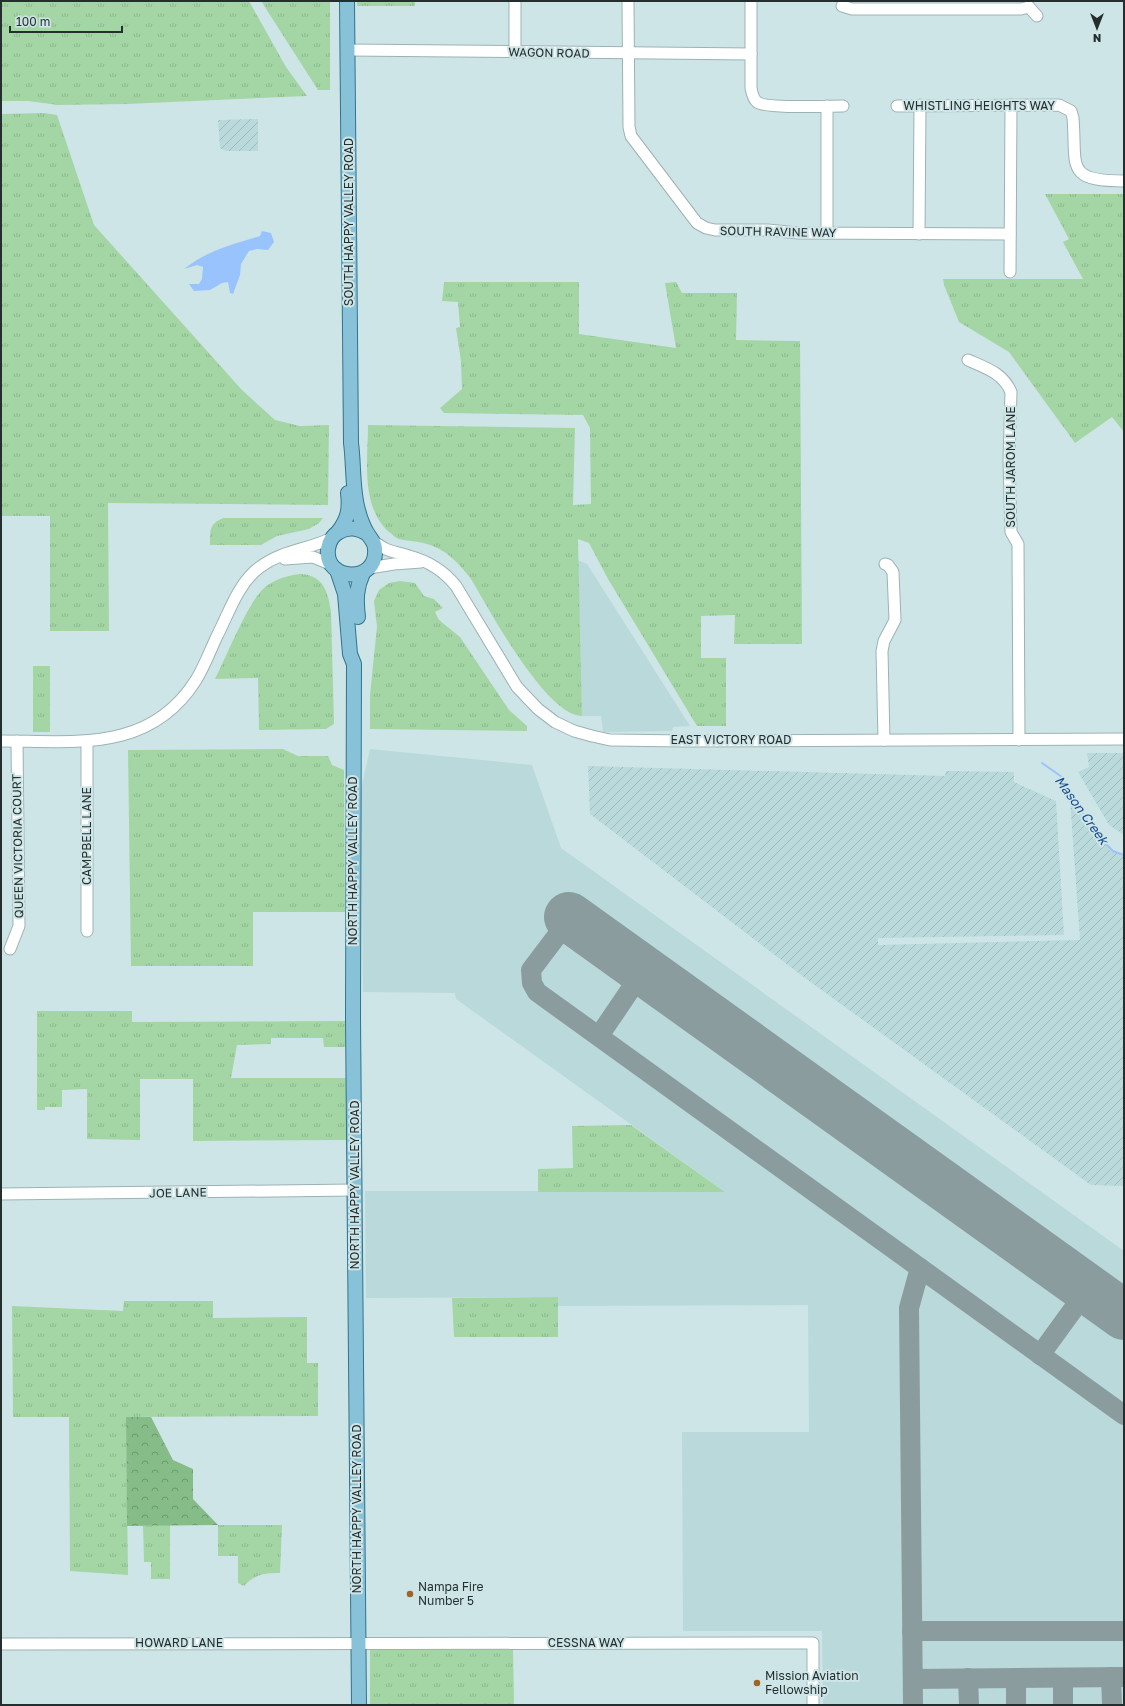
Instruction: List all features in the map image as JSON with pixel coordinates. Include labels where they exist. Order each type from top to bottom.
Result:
[{"type":"main road","name":"SOUTH HAPPY VALLEY ROAD","points":[[347,1],[351,443]]},
{"type":"main road","points":[[351,443],[358,509],[376,554],[366,570],[348,575],[335,568],[328,553],[335,535],[344,524],[349,511],[346,463],[351,443]]},
{"type":"main road","points":[[335,535],[354,528],[370,537]]},
{"type":"main road","name":"NORTH HAPPY VALLEY ROAD","points":[[335,568],[346,600],[350,654],[354,664],[355,1190],[359,1705]]},
{"type":"main road","name":"NORTH HAPPY VALLEY ROAD","points":[[354,664],[358,655],[359,642],[356,596],[358,585],[366,570]]},
{"type":"street","points":[[515,1],[515,52]]},
{"type":"street","name":"SOUTH RAVINE WAY","points":[[628,1],[628,127],[631,136],[696,223],[706,228],[715,230],[768,230],[798,234],[1010,234]]},
{"type":"street","points":[[750,1],[751,88],[752,96],[757,102],[771,106],[843,106]]},
{"type":"street","points":[[840,7],[852,9],[1021,9],[1030,4],[1037,16]]},
{"type":"street","name":"WAGON ROAD","points":[[348,50],[628,54],[751,54]]},
{"type":"street","points":[[1010,272],[1011,105]]},
{"type":"street","name":"WHISTLING HEIGHTS WAY","points":[[896,106],[1059,105],[1071,111],[1073,118],[1074,162],[1079,170],[1094,180],[1124,181]]},
{"type":"street","points":[[827,106],[827,234]]},
{"type":"street","points":[[919,234],[920,106]]},
{"type":"street","name":"SOUTH JAROM LANE","points":[[968,360],[997,373],[1007,383],[1011,392],[1009,460],[1011,532],[1018,544],[1019,740]]},
{"type":"street","points":[[1,740],[106,740],[140,729],[172,708],[196,680],[239,593],[250,576],[278,555],[312,546],[335,535]]},
{"type":"street","name":"EAST VICTORY ROAD","points":[[370,537],[390,552],[409,556],[445,573],[456,586],[517,687],[538,709],[555,722],[574,731],[610,740],[1124,739]]},
{"type":"street","points":[[270,561],[313,557],[335,568]]},
{"type":"street","name":"EAST VICTORY ROAD","points":[[366,570],[394,564],[422,562]]},
{"type":"street","points":[[884,564],[888,565],[893,572],[895,620],[884,641],[882,651],[884,740]]},
{"type":"street","name":"QUEEN VICTORIA COURT","points":[[10,949],[19,926],[17,740]]},
{"type":"street","name":"CAMPBELL LANE","points":[[87,741],[87,931]]},
{"type":"street","name":"JOE LANE","points":[[1,1194],[355,1190]]},
{"type":"street","name":"CESSNA WAY","points":[[358,1643],[813,1643],[813,1705]]},
{"type":"street","name":"HOWARD LANE","points":[[1,1644],[358,1643]]},
{"type":"shaded area","points":[[258,119],[258,151],[226,151],[220,148],[218,120]]},
{"type":"shaded area","points":[[578,560],[587,564],[690,726],[673,727],[672,731],[603,732],[601,716],[582,716]]},
{"type":"shaded area","points":[[370,749],[532,765],[561,848],[1124,1251],[1124,1705],[823,1705],[822,1631],[683,1631],[682,1432],[809,1432],[808,1305],[558,1306],[558,1297],[366,1298],[365,1191],[724,1191],[456,999],[455,993],[363,992],[361,789]]},
{"type":"shaded area","points":[[1087,753],[1124,753],[1124,835],[1109,825],[1078,772],[1089,767]]},
{"type":"shaded area","points":[[588,766],[945,776],[946,771],[1014,772],[1014,782],[1056,801],[1064,935],[878,938],[878,945],[1080,940],[1070,799],[1110,850],[1124,856],[1124,1186],[1091,1185],[805,978],[590,814]]},
{"type":"green space","points":[[1,1],[249,1],[286,67],[307,96],[127,104],[58,105],[28,101],[1,101]]},
{"type":"green space","points":[[261,1],[330,1],[330,90],[318,90]]},
{"type":"green space","points":[[357,1],[415,1],[415,6],[357,6]]},
{"type":"green space","points":[[44,113],[57,115],[94,225],[242,390],[275,420],[300,426],[329,425],[328,505],[108,503],[109,631],[50,631],[50,516],[1,516],[1,114]]},
{"type":"green space","points":[[1045,194],[1124,194],[1124,432],[1112,417],[1075,443],[1009,352],[959,322],[943,279],[1083,279],[1063,242],[1069,239]]},
{"type":"green space","points":[[444,282],[579,282],[579,334],[676,348],[665,283],[676,282],[682,293],[737,293],[736,340],[800,341],[802,644],[734,644],[735,615],[701,616],[701,658],[726,658],[726,726],[697,726],[608,579],[589,543],[578,539],[582,716],[568,711],[552,699],[536,681],[505,636],[471,579],[456,561],[438,548],[431,545],[395,537],[380,521],[373,509],[368,482],[368,425],[575,428],[573,505],[591,504],[590,428],[583,415],[444,413],[440,408],[462,389],[461,361],[456,328],[460,327],[458,302],[442,301]]},
{"type":"green space","points":[[224,518],[323,518],[319,523],[309,529],[277,536],[261,545],[210,545],[211,528],[215,522]]},
{"type":"green space","points":[[300,574],[314,577],[319,581],[326,591],[330,604],[334,724],[326,729],[259,730],[258,678],[215,679],[244,618],[257,596],[263,589],[276,580]]},
{"type":"green space","points":[[400,581],[415,583],[424,596],[434,599],[443,608],[435,612],[439,620],[460,637],[509,710],[527,726],[527,731],[370,729],[370,695],[377,627],[374,601],[379,590],[389,583]]},
{"type":"green space","points":[[33,666],[50,666],[50,732],[33,732]]},
{"type":"green space","points":[[283,749],[298,756],[328,756],[332,765],[344,770],[345,912],[253,912],[253,966],[131,966],[128,750]]},
{"type":"green space","points":[[37,1011],[132,1011],[132,1022],[346,1021],[347,1047],[324,1047],[323,1038],[271,1038],[271,1044],[237,1045],[231,1078],[347,1078],[347,1140],[193,1141],[193,1079],[140,1079],[140,1140],[87,1139],[87,1089],[62,1090],[62,1107],[45,1107],[45,1110],[37,1110]]},
{"type":"green space","points":[[631,1125],[725,1192],[538,1192],[538,1169],[573,1168],[572,1126]]},
{"type":"green space","points":[[558,1297],[558,1337],[454,1337],[452,1298]]},
{"type":"green space","points":[[124,1301],[213,1301],[213,1318],[307,1317],[307,1363],[318,1363],[318,1416],[126,1417],[128,1575],[70,1571],[69,1417],[13,1417],[12,1306],[123,1311]]},
{"type":"green space","points":[[126,1417],[151,1417],[173,1460],[193,1469],[193,1499],[218,1525],[127,1526]]},
{"type":"green space","points":[[170,1525],[170,1579],[151,1579],[151,1562],[144,1562],[143,1526]]},
{"type":"green space","points":[[218,1525],[282,1525],[280,1573],[260,1575],[252,1579],[244,1586],[238,1583],[238,1556],[218,1556]]},
{"type":"green space","points":[[370,1649],[513,1649],[514,1705],[370,1705]]},
{"type":"water","points":[[262,231],[271,233],[274,242],[268,250],[257,249],[249,251],[241,264],[240,275],[233,294],[230,293],[228,282],[222,283],[210,290],[194,291],[189,284],[199,284],[202,279],[203,267],[197,265],[184,269],[201,257],[230,245],[260,236]]},
{"type":"waterway","name":"Mason Creek","points":[[1042,763],[1062,777],[1089,823],[1103,841],[1113,851],[1124,855]]},
{"type":"taxiway","points":[[577,923],[559,933],[531,970],[532,983],[537,992],[1124,1415]]},
{"type":"taxiway","points":[[599,1036],[643,971]]},
{"type":"taxiway","points":[[913,1705],[909,1308],[920,1268]]},
{"type":"taxiway","points":[[1040,1355],[1088,1289]]},
{"type":"taxiway","points":[[912,1631],[1124,1631]]},
{"type":"taxiway","points":[[1111,1677],[1112,1705]]},
{"type":"taxiway","points":[[913,1679],[1124,1677]]},
{"type":"taxiway","points":[[968,1678],[969,1705]]},
{"type":"taxiway","points":[[1016,1678],[1016,1705]]},
{"type":"taxiway","points":[[1063,1678],[1063,1705]]},
{"type":"runway","points":[[569,917],[1124,1315]]},
{"type":"place","name":"Nampa Fire Number 5","points":[[410,1594]]},
{"type":"place","name":"Mission Aviation Fellowship","points":[[757,1683]]}]
